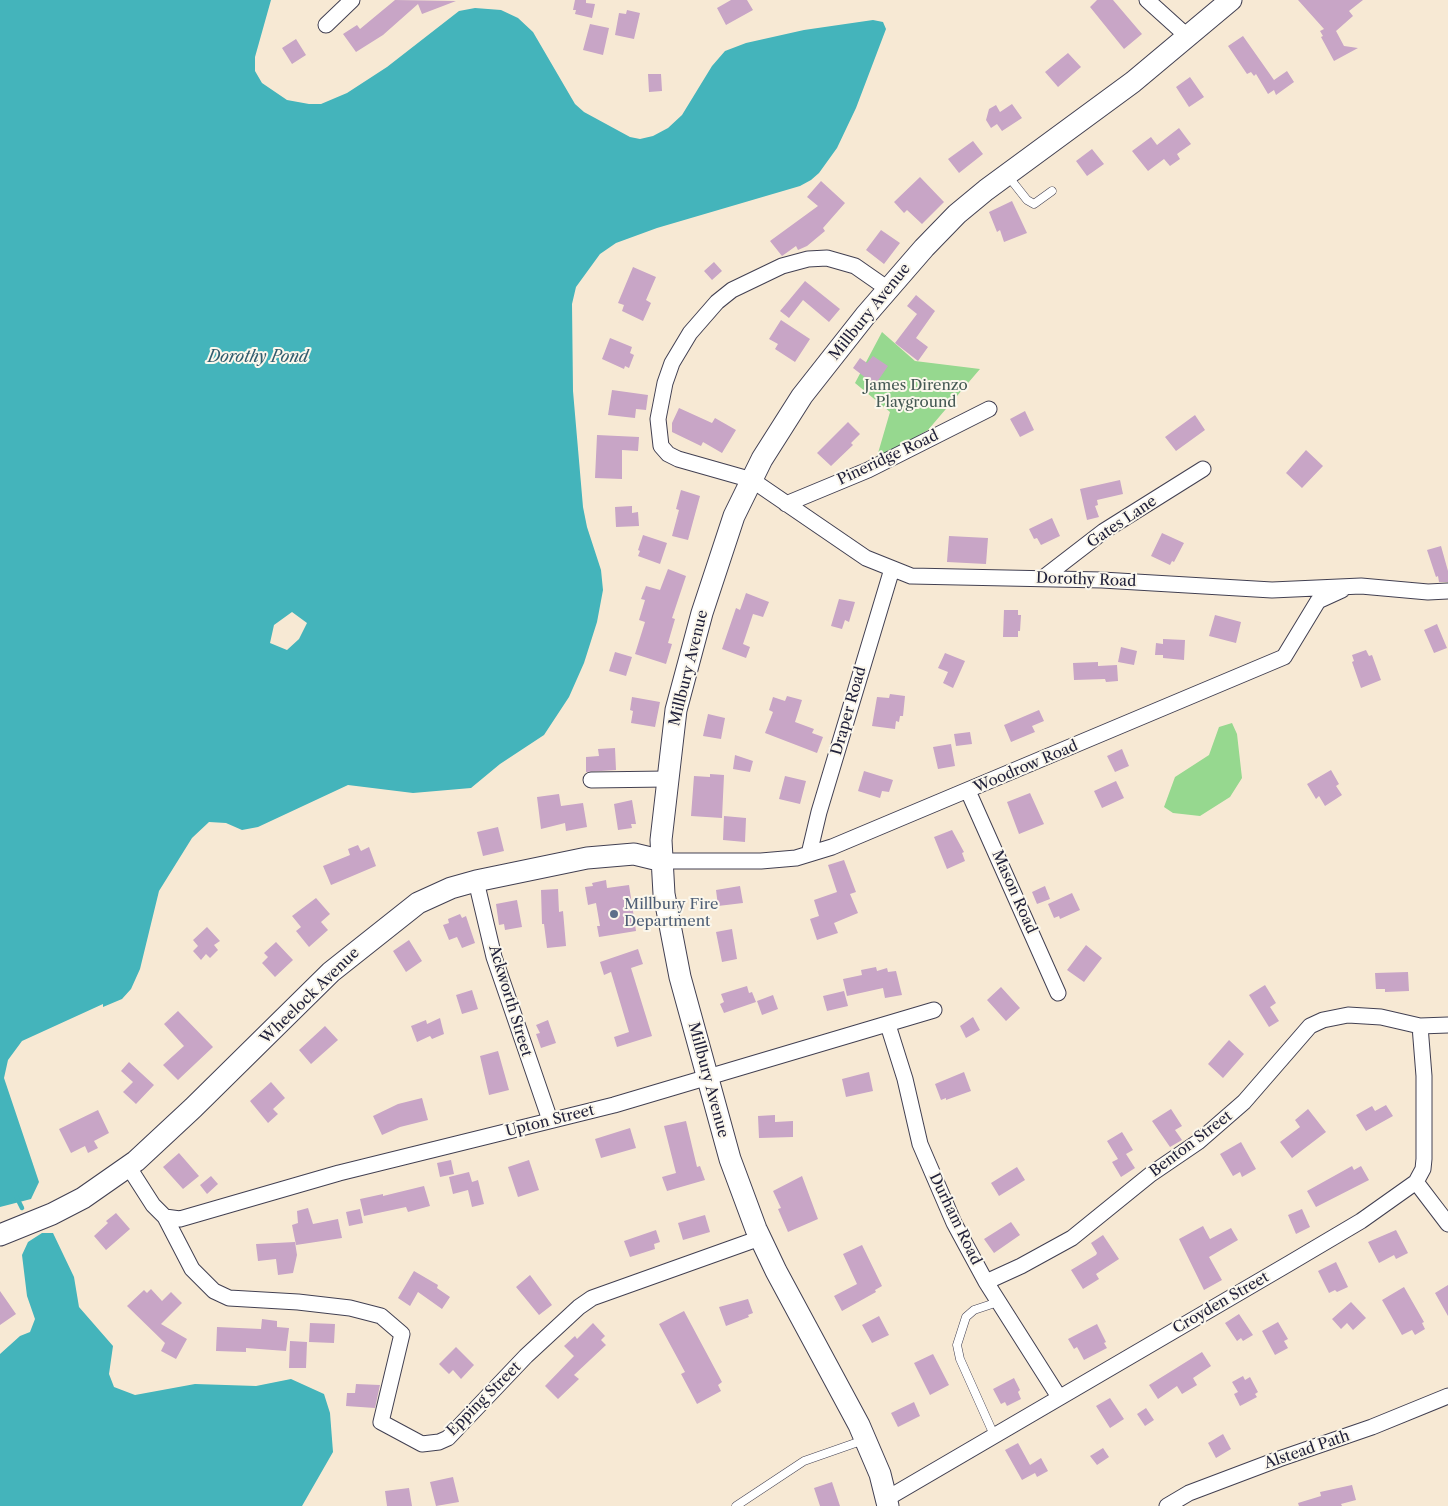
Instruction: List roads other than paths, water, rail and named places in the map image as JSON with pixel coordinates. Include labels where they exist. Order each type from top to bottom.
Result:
[{"type":"main road","name":"Millbury Avenue","points":[[887,1503],[880,1474],[865,1440],[760,1238],[730,1159],[680,977],[664,894],[662,840],[667,779],[676,710],[702,614],[734,516],[762,459],[802,396],[888,289],[957,214],[1007,174],[1133,82],[1231,0]]},
{"type":"main road","name":"Wheelock Avenue","points":[[0,1236],[52,1214],[83,1198],[128,1166],[194,1108],[331,972],[378,932],[418,903],[451,888],[476,881],[587,858],[634,854],[663,861]]},
{"type":"street","points":[[326,25],[352,0]]},
{"type":"street","points":[[1147,0],[1188,37]]},
{"type":"street","name":"Dorothy Road","points":[[888,289],[855,266],[843,261],[808,259],[782,266],[732,290],[717,302],[690,333],[672,363],[660,404],[659,436],[661,446],[668,454],[752,480],[866,558],[911,576],[938,578],[1043,578],[1272,590],[1350,586],[1428,592],[1448,591]]},
{"type":"street","name":"Pineridge Road","points":[[786,504],[868,470],[989,409]]},
{"type":"street","name":"Gates Lane","points":[[1043,578],[1104,531],[1203,469]]},
{"type":"street","name":"Draper Road","points":[[809,854],[819,812],[892,569]]},
{"type":"street","name":"Woodrow Road","points":[[663,861],[761,861],[796,858],[832,847],[1284,658],[1318,601],[1350,586]]},
{"type":"street","points":[[591,780],[667,779]]},
{"type":"street","name":"Mason Road","points":[[968,791],[1058,993]]},
{"type":"street","name":"Ackworth Street","points":[[476,881],[497,966],[550,1120]]},
{"type":"street","name":"Upton Street","points":[[164,1217],[180,1219],[339,1172],[389,1162],[614,1105],[708,1079],[800,1049],[888,1025],[934,1010]]},
{"type":"street","name":"Benton Street","points":[[986,1282],[1021,1266],[1072,1238],[1151,1174],[1198,1142],[1244,1102],[1310,1026],[1323,1020],[1348,1015],[1381,1016],[1420,1026],[1448,1025]]},
{"type":"street","name":"Durham Road","points":[[888,1025],[905,1079],[920,1144],[954,1223],[998,1302],[1059,1397]]},
{"type":"street","points":[[1420,1026],[1424,1076],[1423,1169],[1416,1182],[1448,1224]]},
{"type":"street","name":"Epping Street","points":[[128,1166],[153,1205],[164,1217],[192,1269],[214,1291],[229,1298],[298,1302],[350,1308],[381,1316],[402,1334],[381,1422],[422,1444],[439,1442],[448,1438],[526,1356],[579,1307],[592,1298],[760,1238]]},
{"type":"street","name":"Croyden Street","points":[[887,1503],[994,1435],[1361,1221],[1416,1182]]},
{"type":"street","name":"Alstead Path","points":[[1167,1506],[1189,1493],[1372,1427],[1448,1396]]},
{"type":"lane","points":[[1007,174],[1027,200],[1034,204],[1052,191]]},
{"type":"lane","points":[[994,1435],[960,1359],[958,1345],[966,1317],[974,1310],[998,1302]]},
{"type":"lane","points":[[736,1506],[804,1461],[865,1440]]},
{"type":"water","name":"Dorothy Pond","points":[[0,0],[271,0],[255,57],[255,71],[262,83],[287,100],[309,104],[321,104],[347,93],[387,67],[459,11],[475,8],[501,10],[518,18],[533,32],[575,104],[584,112],[630,137],[640,139],[653,136],[668,128],[682,115],[712,66],[725,51],[746,43],[804,30],[873,20],[883,22],[886,29],[856,108],[837,148],[819,173],[811,180],[800,186],[657,228],[616,243],[600,254],[576,287],[572,304],[573,391],[583,507],[587,527],[601,570],[603,590],[597,622],[584,663],[569,697],[544,735],[500,764],[471,788],[413,793],[348,785],[258,827],[242,830],[226,823],[209,822],[192,838],[159,891],[140,969],[131,989],[122,999],[103,1007],[103,1004],[22,1041],[8,1060],[4,1078],[39,1182],[31,1199],[0,1207]],"holes":[[[292,612],[307,623],[299,639],[287,650],[270,643],[274,625]]]},
{"type":"water","points":[[42,1233],[53,1233],[74,1277],[79,1307],[113,1346],[109,1374],[114,1387],[135,1395],[195,1384],[256,1386],[291,1379],[324,1394],[330,1413],[333,1452],[302,1506],[0,1506],[0,1354],[20,1336],[30,1332],[35,1319],[27,1296],[22,1255],[28,1242]]},
{"type":"waterway","points":[[17,1198],[22,1208]]},
{"type":"place","name":"Millbury Fire Department","points":[[614,914]]},
{"type":"park label","name":"James Direnzo Playground","points":[[916,394]]}]
